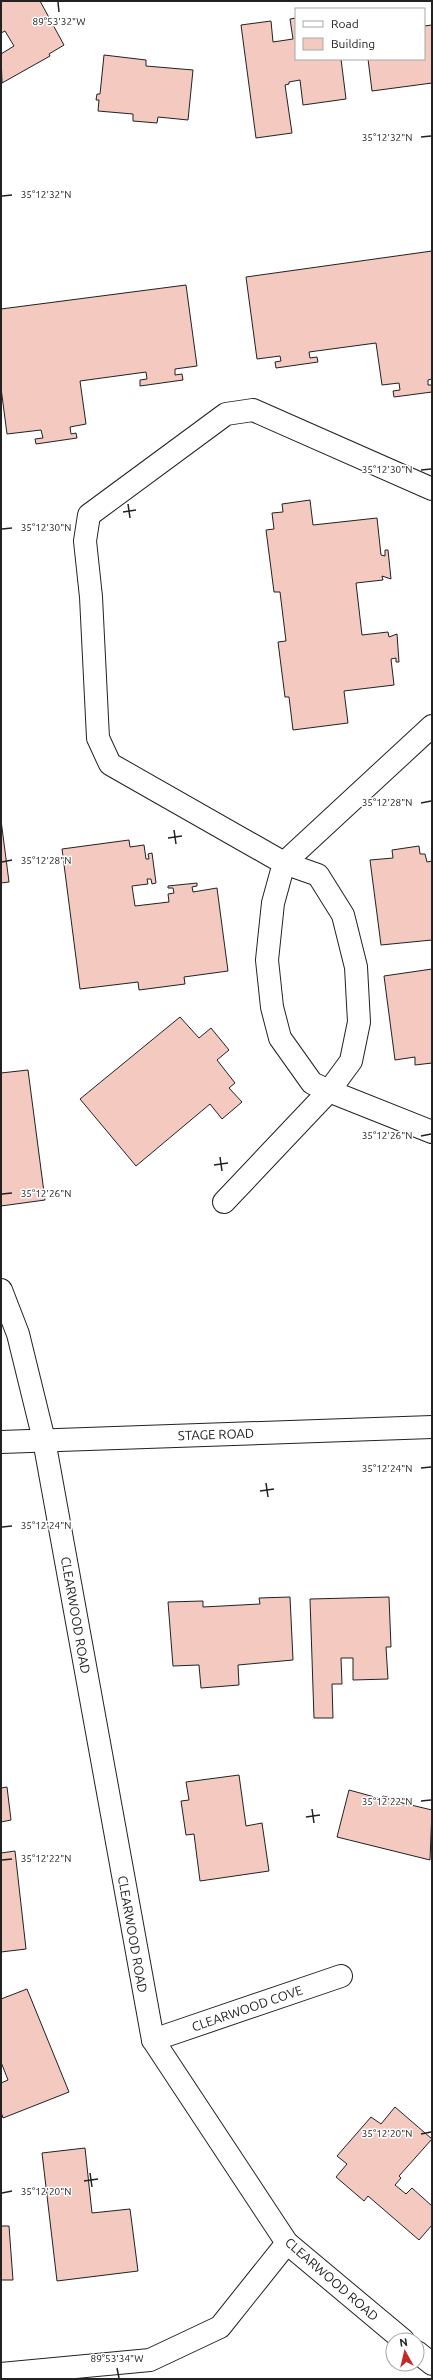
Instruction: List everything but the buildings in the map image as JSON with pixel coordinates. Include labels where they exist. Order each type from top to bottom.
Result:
[{"type":"street","points":[[224,1202],[329,1090],[351,1061],[359,1022],[356,967],[343,915],[318,875],[284,863],[110,764],[98,738],[91,597],[85,541],[89,515],[226,414],[253,410],[432,489]]},
{"type":"street","points":[[432,726],[284,863],[273,903],[267,960],[272,1007],[280,1038],[312,1083],[432,1132]]},
{"type":"street","name":"CLEARWOOD ROAD","points":[[1,1290],[18,1334],[44,1440],[153,2040],[288,2243],[394,2332]]},
{"type":"street","name":"STAGE ROAD","points":[[1,1442],[432,1427]]},
{"type":"street","name":"CLEARWOOD COVE","points":[[153,2040],[341,1976]]},
{"type":"street","points":[[1,2374],[150,2360],[220,2327],[288,2243]]}]
